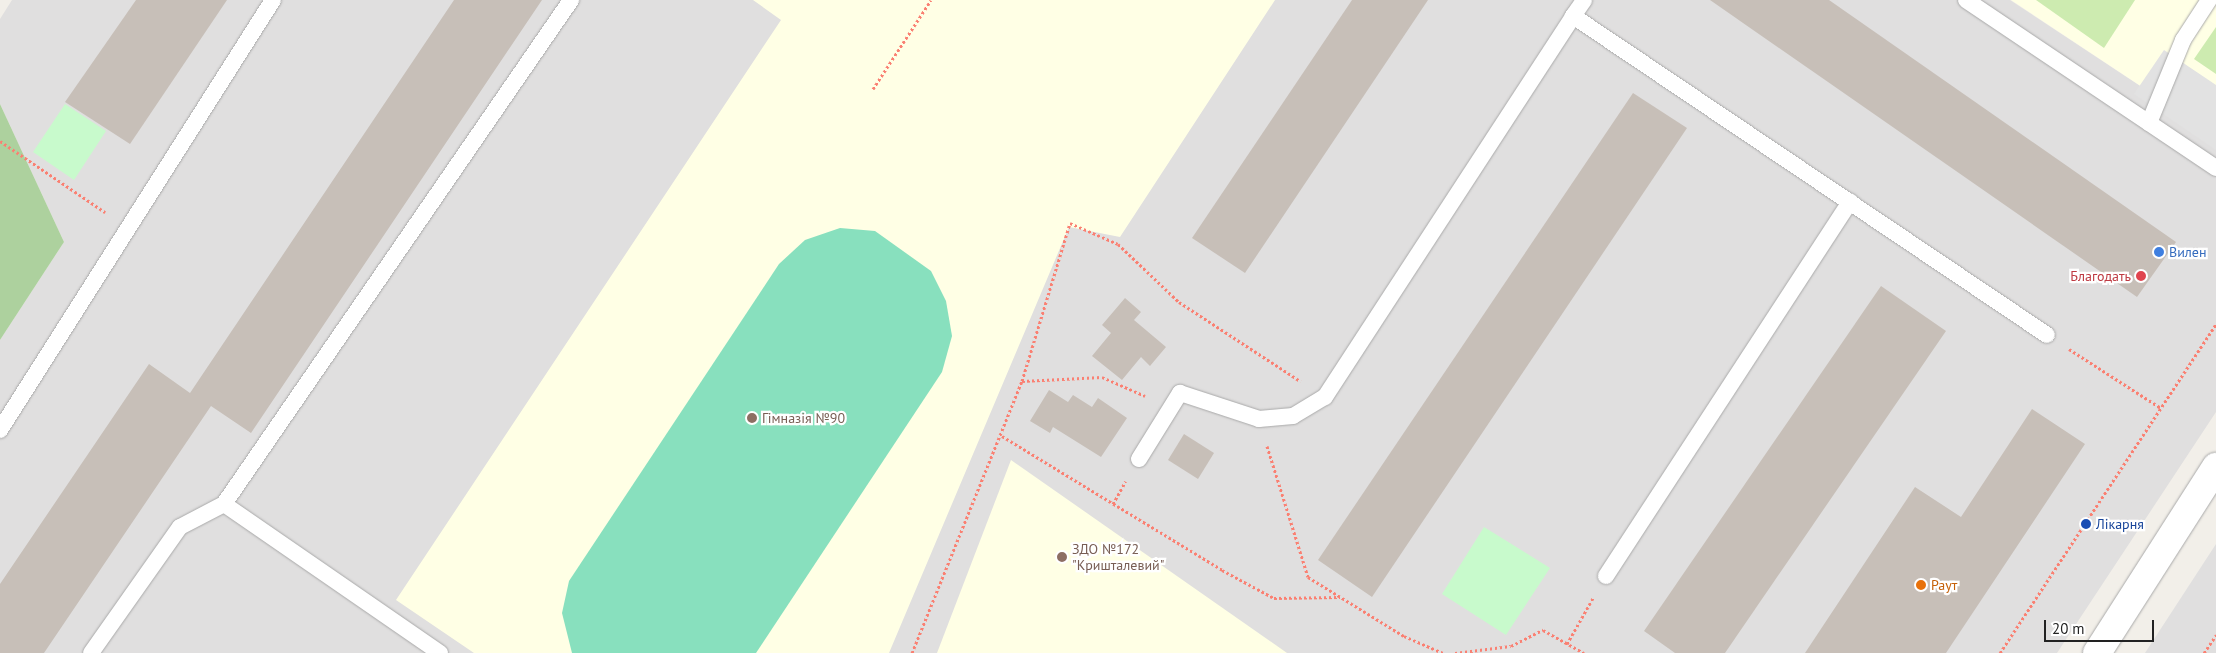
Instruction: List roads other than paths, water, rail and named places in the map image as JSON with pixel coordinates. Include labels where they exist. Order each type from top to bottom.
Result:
[{"type":"street","points":[[2097,653],[2216,466]]},
{"type":"lane","points":[[0,430],[273,0]]},
{"type":"lane","points":[[91,653],[180,527],[224,504],[571,0]]},
{"type":"lane","points":[[1139,459],[1180,392],[1259,419],[1293,416],[1325,397],[1584,0]]},
{"type":"lane","points":[[1966,0],[2216,168]]},
{"type":"lane","points":[[2149,123],[2183,40],[2209,0]]},
{"type":"lane","points":[[1574,16],[2047,335]]},
{"type":"lane","points":[[1606,576],[1850,201]]},
{"type":"lane","points":[[224,504],[440,653]]},
{"type":"place","name":"Вилен","points":[[2159,252]]},
{"type":"place","name":"Благодать","points":[[2141,276]]},
{"type":"place","name":"Гімназія №90","points":[[752,418]]},
{"type":"place","name":"Лікарня","points":[[2086,524]]},
{"type":"place","name":"ЗДО №172 \"Кришталевий\"","points":[[1062,557]]},
{"type":"place","name":"Раут","points":[[1921,585]]}]
